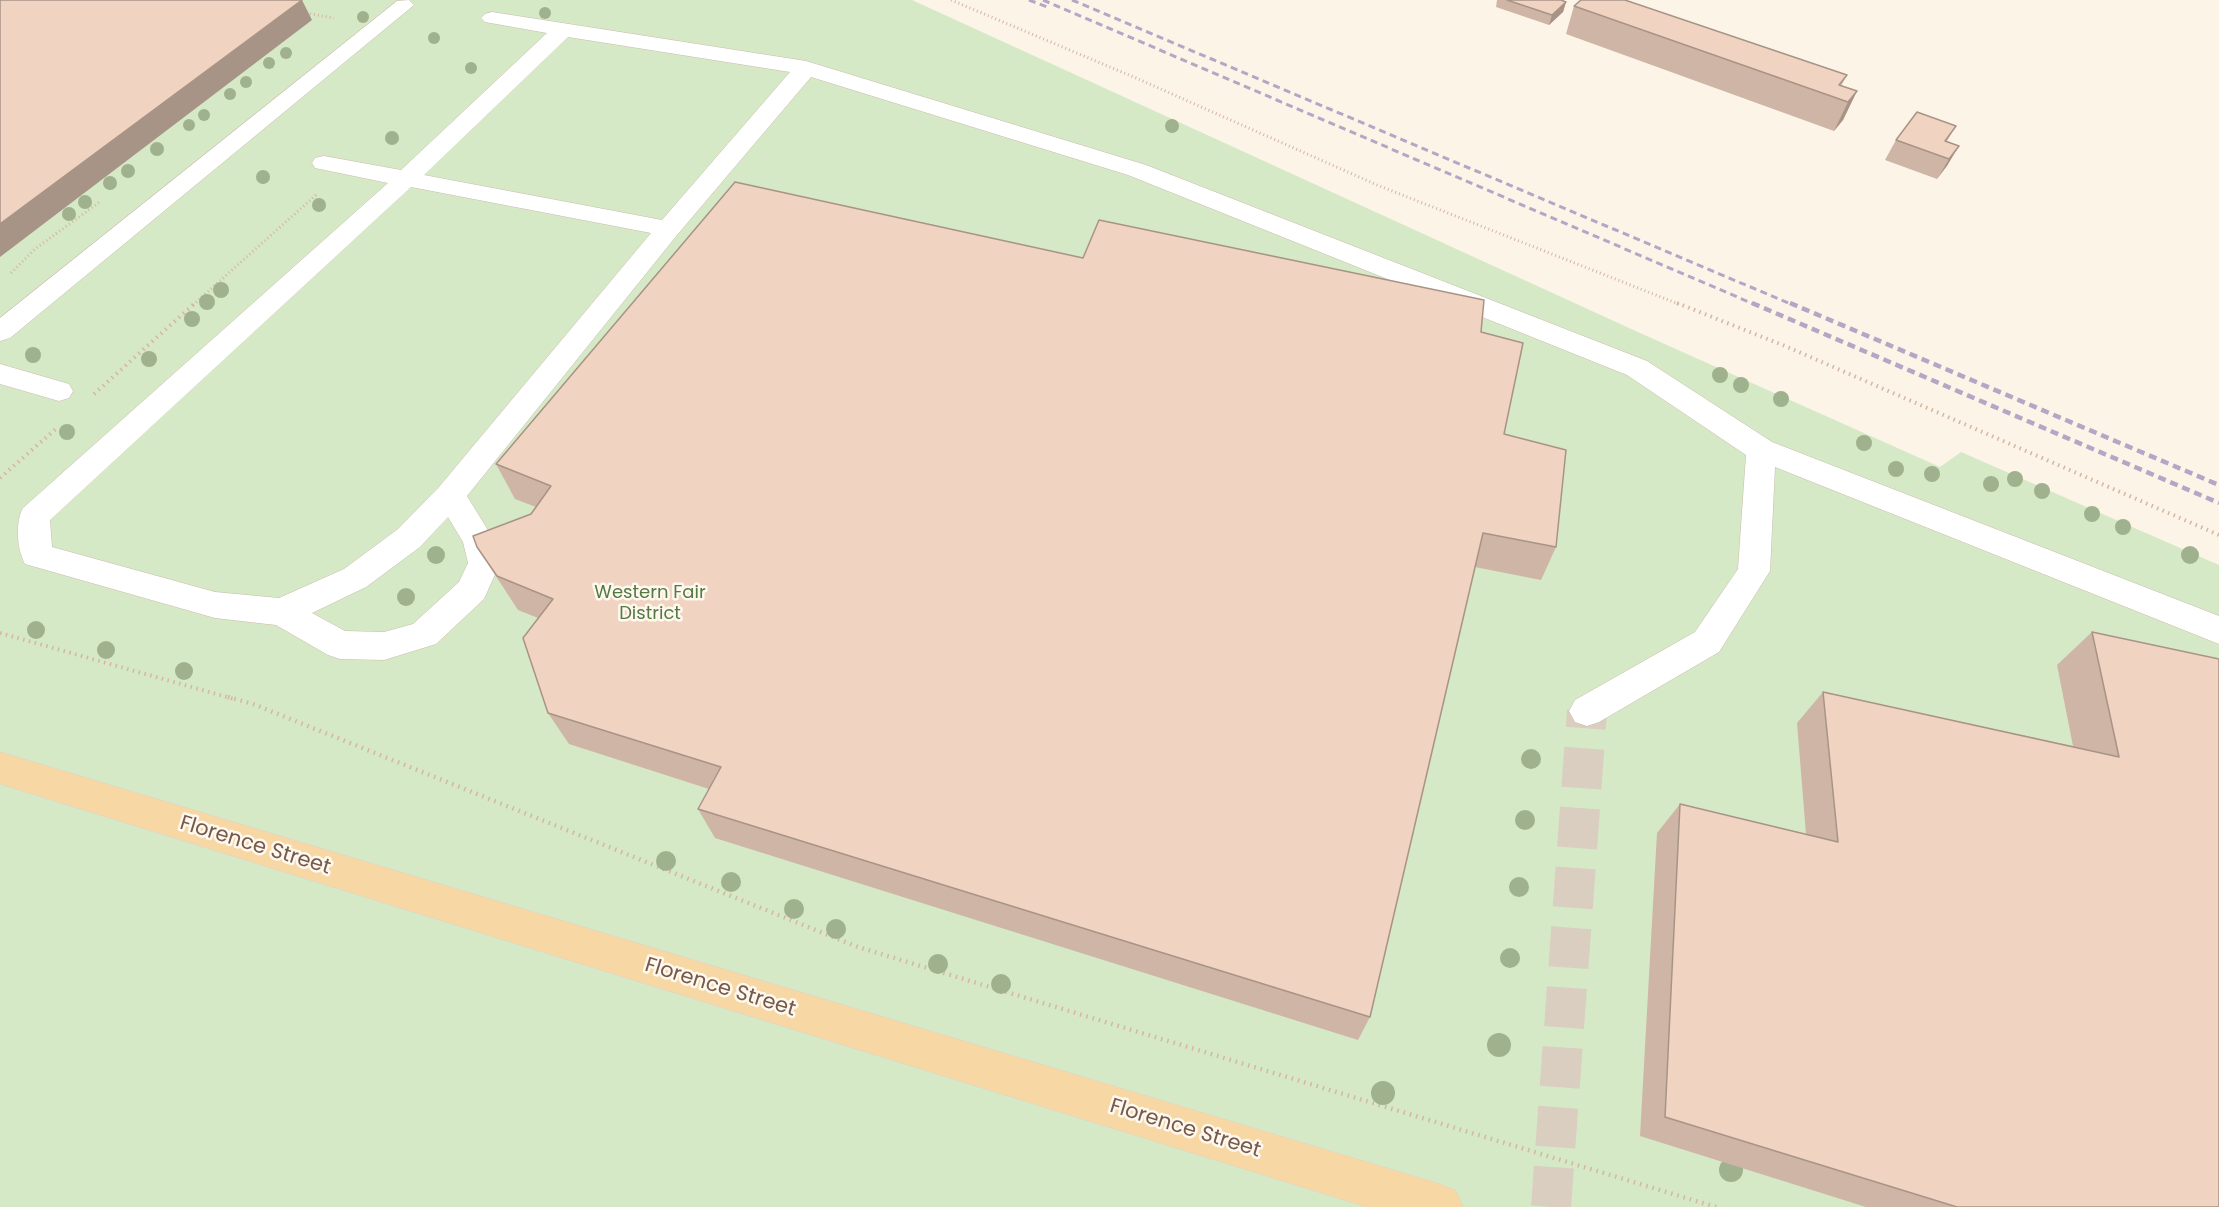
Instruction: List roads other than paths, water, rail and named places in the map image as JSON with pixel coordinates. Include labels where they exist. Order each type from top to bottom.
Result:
[{"type":"main road","name":"Florence Street","points":[[0,768],[1440,1207]]},
{"type":"lane","points":[[0,332],[404,5]]},
{"type":"lane","points":[[492,18],[806,68],[1137,170],[1637,368],[1761,450],[2219,630]]},
{"type":"lane","points":[[450,495],[478,540],[484,563],[472,590],[424,634],[384,645],[340,645],[282,612],[215,604],[36,555],[34,516],[406,179],[564,29]]},
{"type":"lane","points":[[282,612],[355,578],[409,538],[450,495],[668,229],[806,68]]},
{"type":"lane","points":[[324,163],[668,229]]},
{"type":"lane","points":[[0,374],[59,391]]},
{"type":"lane","points":[[1587,711],[1707,642],[1754,571],[1761,450]]},
{"type":"tunnel","points":[[1551,1207],[1587,711]]},
{"type":"railway","points":[[1029,0],[1050,8]]},
{"type":"railway","points":[[1043,0],[1756,305]]},
{"type":"railway","points":[[1072,0],[1793,305]]},
{"type":"railway","points":[[1752,303],[2219,503]]},
{"type":"railway","points":[[1790,303],[2219,485]]},
{"type":"park label","name":"Western Fair District","points":[[650,603]]}]
